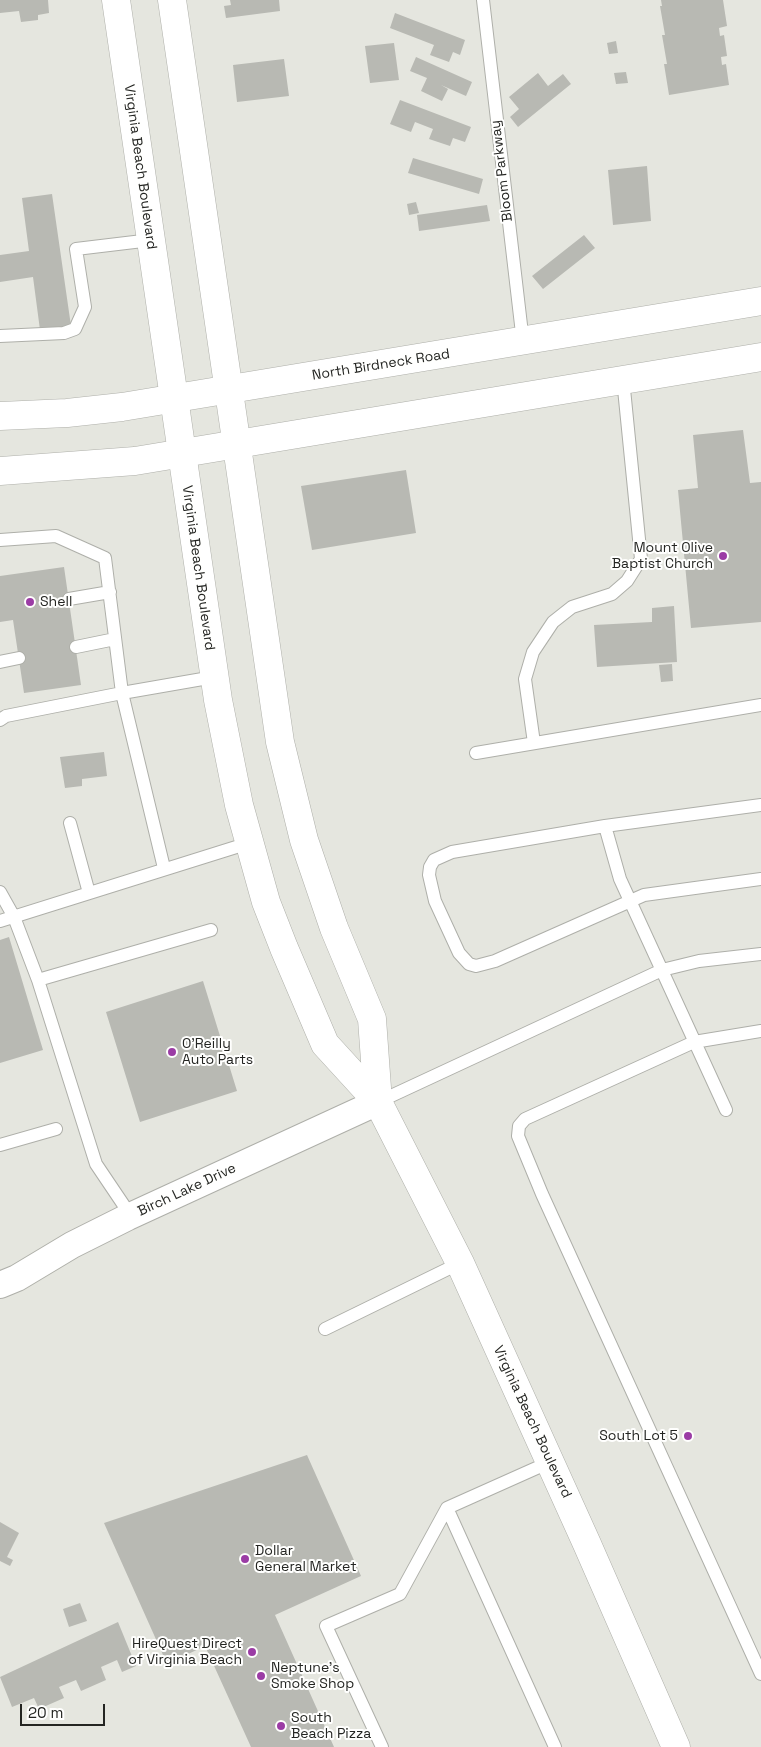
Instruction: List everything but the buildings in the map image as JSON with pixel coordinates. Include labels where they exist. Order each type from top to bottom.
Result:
[{"type":"main road","name":"Virginia Beach Boulevard","points":[[116,0],[214,677],[227,750],[249,843],[266,902],[325,1044],[378,1102],[460,1263],[676,1747]]},
{"type":"main road","name":"Virginia Beach Boulevard","points":[[172,0],[280,742],[304,840],[334,928],[372,1019],[378,1102]]},
{"type":"main road","name":"North Birdneck Road","points":[[0,416],[67,413],[174,399],[761,301]]},
{"type":"main road","points":[[0,471],[135,461],[761,356]]},
{"type":"street","name":"Birch Lake Drive","points":[[0,1285],[17,1278],[72,1245],[130,1216],[378,1102]]},
{"type":"lane","name":"Bloom Parkway","points":[[483,0],[523,342]]},
{"type":"lane","points":[[0,336],[64,333],[75,329],[85,307],[76,249],[151,240]]},
{"type":"lane","points":[[534,743],[524,679],[533,652],[553,622],[572,607],[612,594],[627,581],[641,559],[623,379]]},
{"type":"lane","points":[[0,540],[56,536],[105,558],[122,693],[164,868]]},
{"type":"lane","points":[[69,599],[110,592]]},
{"type":"lane","points":[[76,647],[115,639]]},
{"type":"lane","points":[[0,662],[19,658]]},
{"type":"lane","points":[[0,720],[6,716],[214,677]]},
{"type":"lane","points":[[476,753],[761,704]]},
{"type":"lane","points":[[761,805],[605,826],[452,852],[434,860],[430,867],[429,875],[436,901],[459,953],[469,964],[476,966],[495,961],[630,900],[659,892],[761,879]]},
{"type":"lane","points":[[70,823],[89,893]]},
{"type":"lane","points":[[605,826],[614,865],[726,1110]]},
{"type":"lane","points":[[0,921],[164,868],[249,843]]},
{"type":"lane","points":[[0,892],[14,918],[38,980],[96,1164],[130,1216]]},
{"type":"lane","points":[[38,980],[211,930]]},
{"type":"lane","points":[[378,1102],[662,970],[699,961],[761,954]]},
{"type":"lane","points":[[761,1031],[720,1036],[694,1042],[525,1119],[519,1126],[518,1136],[554,1221],[761,1674]]},
{"type":"lane","points":[[0,1145],[56,1128]]},
{"type":"lane","points":[[324,1329],[460,1263]]},
{"type":"lane","points":[[382,1747],[326,1626],[400,1594],[448,1508],[550,1462]]},
{"type":"lane","points":[[448,1508],[555,1747]]},
{"type":"place","name":"Mount Olive Baptist Church","points":[[723,556]]},
{"type":"place","name":"Shell","points":[[30,602]]},
{"type":"place","name":"O'Reilly Auto Parts","points":[[172,1052]]},
{"type":"place","name":"South Lot 5","points":[[688,1436]]},
{"type":"place","name":"Dollar General Market","points":[[245,1559]]},
{"type":"place","name":"HireQuest Direct of Virginia Beach","points":[[252,1652]]},
{"type":"place","name":"Neptune's Smoke Shop","points":[[261,1676]]},
{"type":"place","name":"South Beach Pizza","points":[[281,1726]]}]
